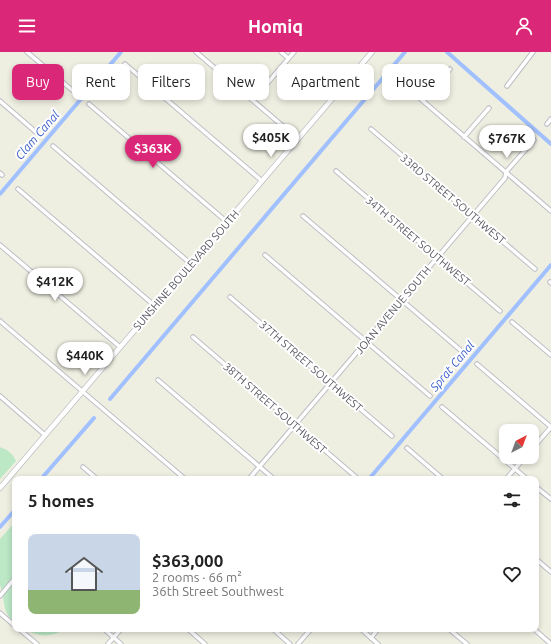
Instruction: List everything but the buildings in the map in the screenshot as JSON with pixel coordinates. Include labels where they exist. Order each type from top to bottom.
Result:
[{"type":"street","points":[[27,52],[72,90]]},
{"type":"street","points":[[196,52],[213,66]]},
{"type":"street","points":[[281,52],[288,58]]},
{"type":"street","points":[[269,81],[294,52]]},
{"type":"street","points":[[507,86],[533,52]]},
{"type":"street","name":"SUNSHINE BOULEVARD SOUTH","points":[[0,488],[298,139],[369,53]]},
{"type":"street","points":[[130,68],[262,180]]},
{"type":"street","points":[[253,100],[298,139]]},
{"type":"street","points":[[0,101],[37,132]]},
{"type":"street","points":[[423,101],[550,208]]},
{"type":"street","points":[[89,104],[227,222]]},
{"type":"street","points":[[464,136],[489,108]]},
{"type":"street","points":[[547,124],[551,119]]},
{"type":"street","name":"33RD STREET SOUTHWEST","points":[[371,129],[535,270]]},
{"type":"street","name":"JOAN AVENUE SOUTH","points":[[252,476],[505,178],[506,172],[534,140]]},
{"type":"street","points":[[53,146],[191,264]]},
{"type":"street","name":"34TH STREET SOUTHWEST","points":[[336,171],[500,311]]},
{"type":"street","points":[[18,189],[155,306]]},
{"type":"street","points":[[303,216],[465,354]]},
{"type":"street","points":[[0,245],[120,347]]},
{"type":"street","points":[[265,255],[430,396]]},
{"type":"street","name":"37TH STREET SOUTHWEST","points":[[230,297],[392,436]]},
{"type":"street","points":[[0,321],[181,476]]},
{"type":"street","points":[[512,322],[551,355]]},
{"type":"street","name":"38TH STREET SOUTHWEST","points":[[193,338],[354,476]]},
{"type":"street","points":[[477,364],[551,427],[539,441]]},
{"type":"street","points":[[158,380],[270,476]]},
{"type":"street","points":[[0,396],[45,435]]},
{"type":"street","points":[[442,407],[523,476]]},
{"type":"street","points":[[407,448],[439,476]]},
{"type":"street","points":[[509,476],[519,464]]},
{"type":"street","points":[[83,467],[94,476]]},
{"type":"street","points":[[539,490],[551,500]]},
{"type":"street","points":[[539,562],[551,572]]},
{"type":"street","points":[[0,596],[12,582]]},
{"type":"street","points":[[0,613],[12,623]]},
{"type":"street","points":[[23,632],[37,644]]},
{"type":"street","points":[[107,632],[121,644]]},
{"type":"street","points":[[108,644],[119,632]]},
{"type":"street","points":[[192,632],[206,644]]},
{"type":"street","points":[[276,632],[290,644]]},
{"type":"street","points":[[298,644],[308,632]]},
{"type":"street","points":[[364,632],[378,644]]},
{"type":"street","points":[[371,638],[376,632]]},
{"type":"street","points":[[453,632],[467,644]]},
{"type":"street","points":[[537,632],[551,644]]},
{"type":"green space","points":[[0,447],[10,452],[16,461],[0,479]]},
{"type":"green space","points":[[12,525],[12,620],[7,614],[0,585],[0,539]]},
{"type":"green space","points":[[31,632],[59,632],[50,635]]},
{"type":"waterway","name":"Clam Canal","points":[[0,194],[121,52]]},
{"type":"waterway","points":[[110,399],[405,52]]},
{"type":"waterway","points":[[447,52],[551,144]]},
{"type":"waterway","name":"Sprat Canal","points":[[372,476],[551,265]]},
{"type":"waterway","points":[[44,476],[94,418]]},
{"type":"waterway","points":[[0,527],[12,513]]}]
